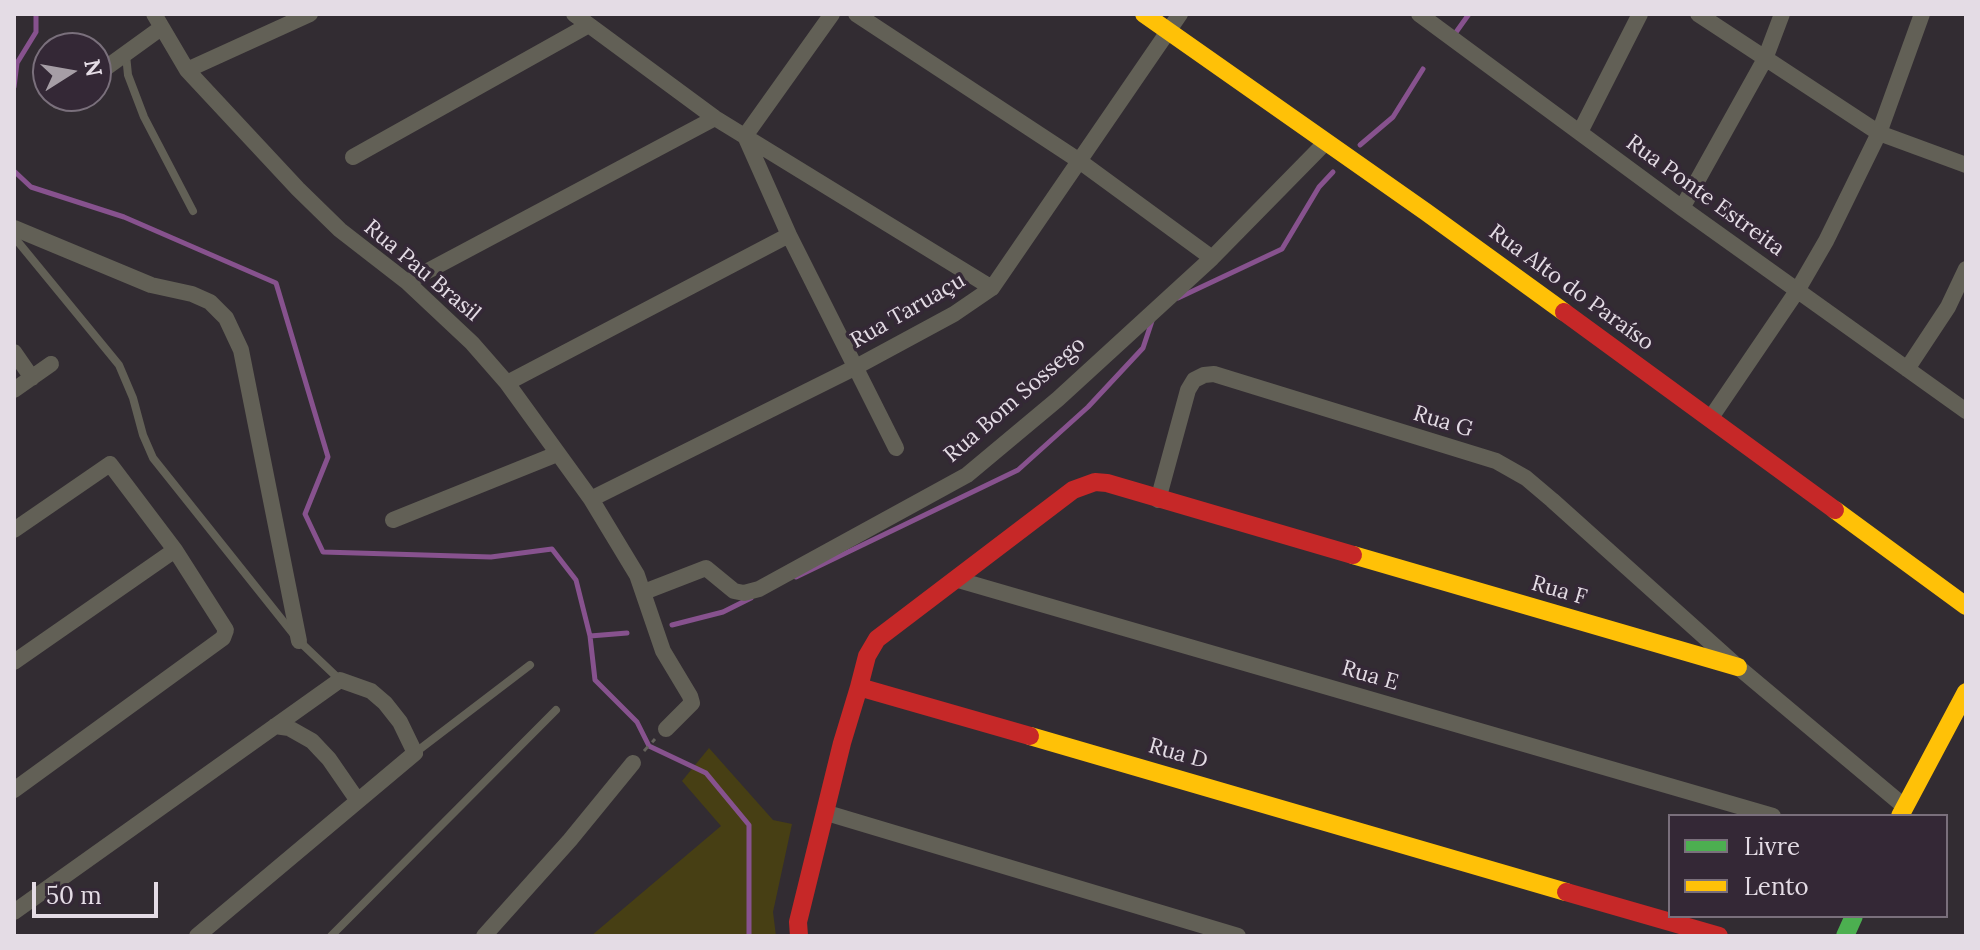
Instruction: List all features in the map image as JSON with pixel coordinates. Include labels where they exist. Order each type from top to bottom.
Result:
[{"type":"street","points":[[187,70],[310,14]]},
{"type":"street","points":[[574,14],[715,118],[992,288]]},
{"type":"street","points":[[745,136],[832,14]]},
{"type":"street","points":[[856,14],[1078,160],[1212,258]]},
{"type":"street","name":"Rua Alto do Paraíso","points":[[1144,14],[1326,142],[1966,606]]},
{"type":"street","name":"Rua Taruaçu","points":[[591,499],[856,367],[954,314],[992,288],[1180,14]]},
{"type":"street","name":"Rua Ponte Estreita","points":[[1419,14],[1682,208],[1966,411]]},
{"type":"street","points":[[1580,132],[1640,14]]},
{"type":"street","points":[[1698,14],[1879,133],[1966,165]]},
{"type":"street","points":[[1682,208],[1765,59],[1782,14]]},
{"type":"street","points":[[1710,419],[1797,291],[1826,241],[1879,133],[1922,14]]},
{"type":"street","points":[[112,64],[126,54],[157,21]]},
{"type":"street","name":"Rua Pau Brasil","points":[[157,21],[187,70],[330,220],[456,325],[507,383],[591,499],[624,551],[644,592],[663,651],[690,696],[692,703],[666,729]]},
{"type":"street","points":[[353,157],[587,26]]},
{"type":"street","points":[[407,282],[715,118]]},
{"type":"street","points":[[745,136],[789,235],[896,448]]},
{"type":"street","name":"Rua Bom Sossego","points":[[644,592],[706,568],[734,591],[744,593],[759,589],[948,488],[1058,399],[1212,258],[1326,142]]},
{"type":"street","points":[[14,228],[151,285],[192,294],[210,302],[226,318],[241,350],[299,641]]},
{"type":"street","points":[[507,383],[789,235]]},
{"type":"street","points":[[1907,369],[1948,307],[1966,269]]},
{"type":"street","points":[[14,352],[32,378]]},
{"type":"street","points":[[14,390],[51,364]]},
{"type":"street","name":"Rua G","points":[[1158,500],[1188,390],[1194,380],[1214,374],[1496,461],[1512,469],[1552,500],[1738,667]]},
{"type":"street","points":[[393,520],[557,454]]},
{"type":"street","points":[[14,530],[110,464],[175,550],[226,626],[226,634],[14,790]]},
{"type":"street","points":[[799,929],[842,743],[867,656],[877,639],[1084,484],[1107,483],[1158,500]]},
{"type":"street","name":"Rua F","points":[[1158,500],[1738,667],[1903,811]]},
{"type":"street","points":[[14,662],[175,550]]},
{"type":"street","name":"Rua E","points":[[955,579],[1766,814]]},
{"type":"street","points":[[14,912],[340,680],[371,691],[400,722],[415,753],[197,936]]},
{"type":"street","name":"Rua D","points":[[859,687],[1719,936]]},
{"type":"street","points":[[1903,811],[1966,692]]},
{"type":"street","points":[[275,726],[289,728],[312,741],[329,759],[358,801]]},
{"type":"street","points":[[484,936],[570,840],[633,763]]},
{"type":"street","points":[[827,813],[1238,936]]},
{"type":"lane","points":[[126,54],[128,75],[144,117],[193,211]]},
{"type":"lane","points":[[14,237],[119,365],[153,458],[299,641],[340,680]]},
{"type":"lane","points":[[415,753],[530,665]]},
{"type":"lane","points":[[331,936],[556,710]]},
{"type":"path","points":[[633,763],[666,729]]},
{"type":"shaded area","points":[[709,748],[773,820],[792,824],[773,912],[776,936],[591,936],[721,826],[682,781]]},
{"type":"waterway","points":[[14,87],[17,63],[36,32],[36,14]]},
{"type":"waterway","points":[[1454,35],[1469,14]]},
{"type":"waterway","points":[[1360,145],[1393,117],[1423,69]]},
{"type":"waterway","points":[[14,171],[31,187],[124,217],[276,283],[328,457],[305,514],[323,552],[491,557],[552,549],[576,580],[590,636],[595,680],[637,722],[649,746],[706,773],[749,825],[749,936]]},
{"type":"waterway","points":[[1178,298],[1282,249],[1319,187],[1333,172]]},
{"type":"waterway","points":[[796,577],[1018,470],[1088,407],[1143,348],[1152,321]]},
{"type":"waterway","points":[[672,625],[723,612],[751,598]]},
{"type":"waterway","points":[[590,636],[627,633]]},
{"type":"traffic: fast","points":[[1845,936],[1853,918]]},
{"type":"traffic: slow","points":[[1144,14],[1564,312]]},
{"type":"traffic: slow","points":[[1835,510],[1966,606]]},
{"type":"traffic: slow","points":[[1353,555],[1738,667]]},
{"type":"traffic: slow","points":[[1901,814],[1966,692]]},
{"type":"traffic: slow","points":[[1030,736],[1566,892]]},
{"type":"traffic: jam","points":[[1564,312],[1835,510]]},
{"type":"traffic: jam","points":[[859,687],[867,656],[877,639],[1073,490],[1095,482],[1353,555]]},
{"type":"traffic: jam","points":[[799,936],[798,922],[859,687],[1030,736]]},
{"type":"traffic: jam","points":[[1566,892],[1719,936]]}]
